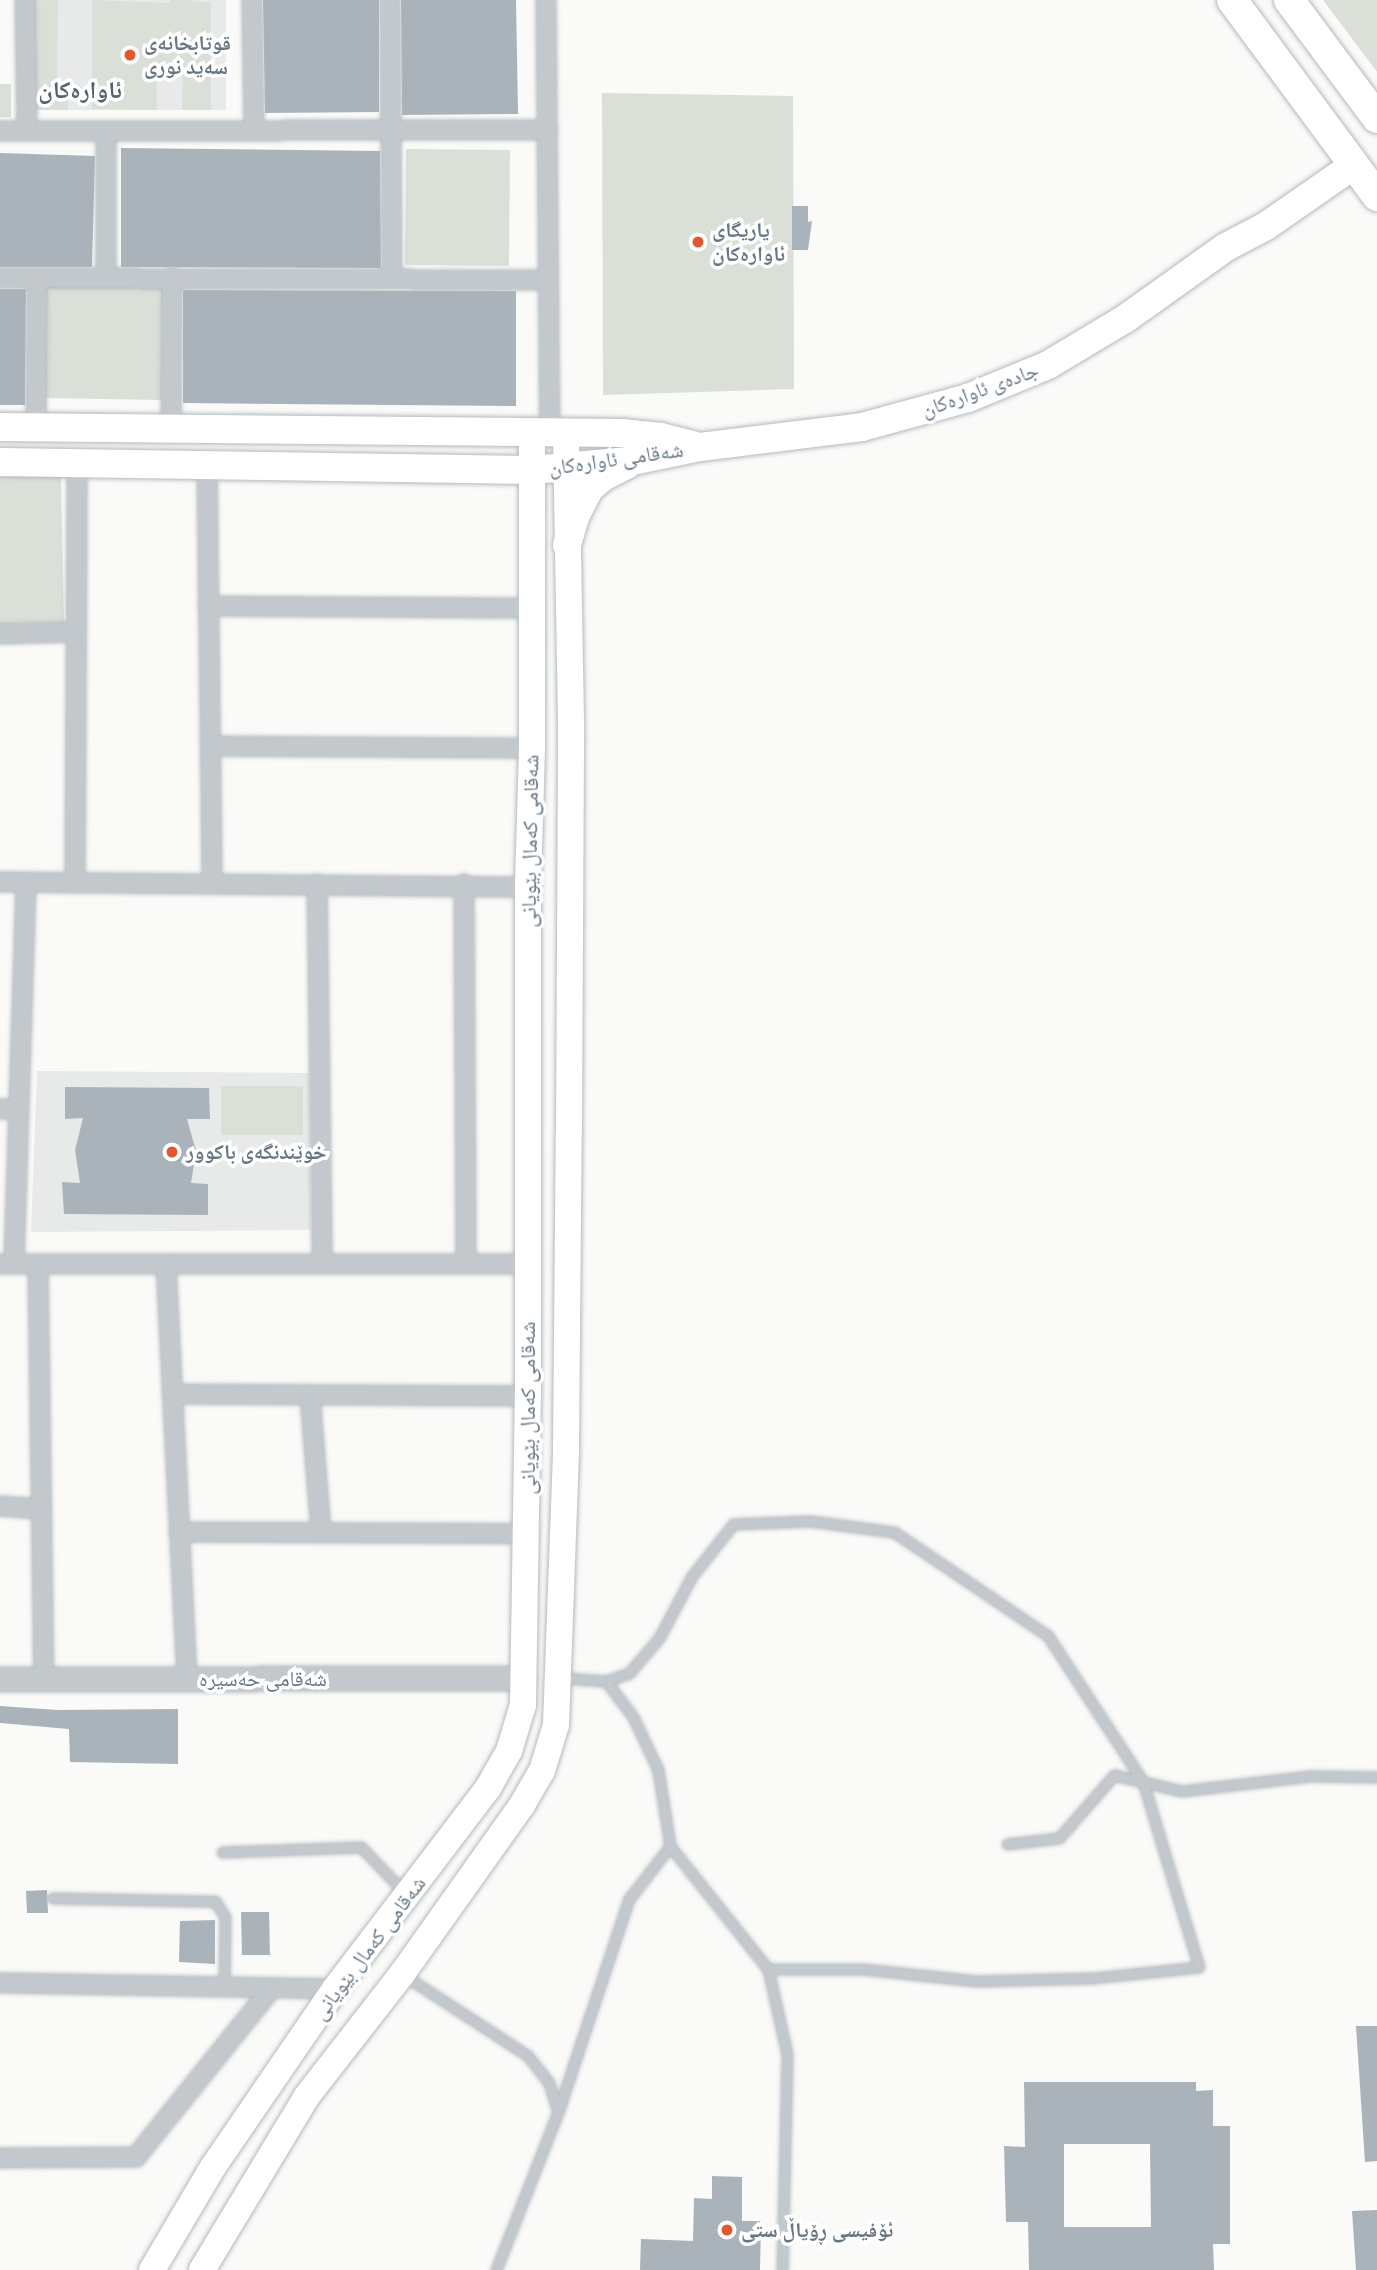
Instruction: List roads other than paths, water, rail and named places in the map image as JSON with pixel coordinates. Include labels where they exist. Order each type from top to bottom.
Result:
[{"type":"highway","points":[[1232,0],[1377,196]]},
{"type":"highway","points":[[1289,0],[1377,118]]},
{"type":"main road","name":"جادەی ئاوارەکان","points":[[700,447],[862,427],[930,410],[1003,385],[1100,335],[1226,247],[1256,215],[1348,157]]},
{"type":"main road","name":"شەقامی ئاوارەکان","points":[[0,427],[171,426],[641,434],[700,447]]},
{"type":"main road","name":"شەقامی کەمال بێویانی","points":[[207,2263],[307,2096],[402,1974],[537,1781],[556,1725],[566,1448],[570,762],[566,468],[550,432]]},
{"type":"main road","name":"شەقامی کەمال بێویانی","points":[[152,2270],[213,2167],[335,1989],[408,1896],[501,1767],[519,1719],[525,1678],[528,1448],[528,884],[532,748],[532,470],[550,432]]},
{"type":"main road","name":"شەقامی ئاوارەکان","points":[[0,462],[532,470],[637,460],[700,447]]},
{"type":"main road","points":[[533,522],[566,533],[589,489],[603,477],[637,460]]},
{"type":"main road","points":[[528,1448],[566,1448]]},
{"type":"main road","points":[[213,2167],[228,2183],[250,2189]]},
{"type":"main road","points":[[173,2232],[196,2238],[207,2263]]},
{"type":"street","points":[[25,0],[27,131]]},
{"type":"street","points":[[252,0],[254,131]]},
{"type":"street","points":[[390,0],[388,130],[392,279]]},
{"type":"street","points":[[546,0],[550,432]]},
{"type":"street","points":[[0,131],[548,130]]},
{"type":"street","points":[[106,131],[106,277]]},
{"type":"street","points":[[171,426],[172,277]]},
{"type":"street","points":[[0,278],[548,280]]},
{"type":"street","points":[[36,427],[37,278]]},
{"type":"street","points":[[75,883],[77,462]]},
{"type":"street","points":[[207,464],[212,883]]},
{"type":"street","points":[[208,606],[532,608]]},
{"type":"street","points":[[0,634],[75,632]]},
{"type":"street","points":[[211,746],[532,748]]},
{"type":"street","points":[[0,882],[464,884],[513,887],[528,884]]},
{"type":"street","points":[[26,883],[19,1109],[7,1264],[529,1264]]},
{"type":"street","points":[[317,884],[322,1264]]},
{"type":"street","points":[[464,884],[466,1264]]},
{"type":"street","points":[[0,1109],[19,1109]]},
{"type":"street","points":[[38,1264],[44,1679]]},
{"type":"street","points":[[166,1264],[187,1679]]},
{"type":"street","points":[[173,1394],[528,1396]]},
{"type":"street","points":[[310,1395],[321,1531]]},
{"type":"street","points":[[0,1506],[41,1508]]},
{"type":"street","points":[[179,1532],[527,1534]]},
{"type":"street","name":"شەقامی حەسیرە","points":[[0,1679],[525,1678]]},
{"type":"street","points":[[0,1983],[335,1989]]},
{"type":"street","points":[[0,2158],[136,2157],[272,1988]]},
{"type":"lane","points":[[559,1678],[606,1681],[629,1673],[659,1638],[692,1576],[733,1524],[810,1521],[894,1532],[1048,1636],[1143,1782],[1199,1967],[1092,1979],[978,1981],[863,1969],[768,1969]]},
{"type":"lane","points":[[606,1681],[633,1717],[658,1770],[670,1846],[768,1969],[787,2054],[782,2270]]},
{"type":"lane","points":[[1007,1844],[1059,1838],[1114,1775],[1181,1791],[1310,1776],[1377,1777]]},
{"type":"lane","points":[[496,2270],[558,2112],[629,1899],[670,1846]]},
{"type":"lane","points":[[222,1852],[361,1847],[408,1896]]},
{"type":"lane","points":[[52,1898],[215,1901],[225,1917],[224,1987]]},
{"type":"lane","points":[[402,1974],[528,2056],[548,2083],[558,2112]]},
{"type":"place","name":"قوتابخانەی سەید نوری","points":[[130,55]]},
{"type":"place","name":"یاریگای ئاوارەکان","points":[[698,242]]},
{"type":"place","name":"خوێندنگەی باکوور","points":[[172,1152]]},
{"type":"place","name":"ئۆفیسی ڕۆیاڵ ستی","points":[[727,2230]]},
{"type":"district","name":"ئاوارەکان","points":[[80,90]]}]
